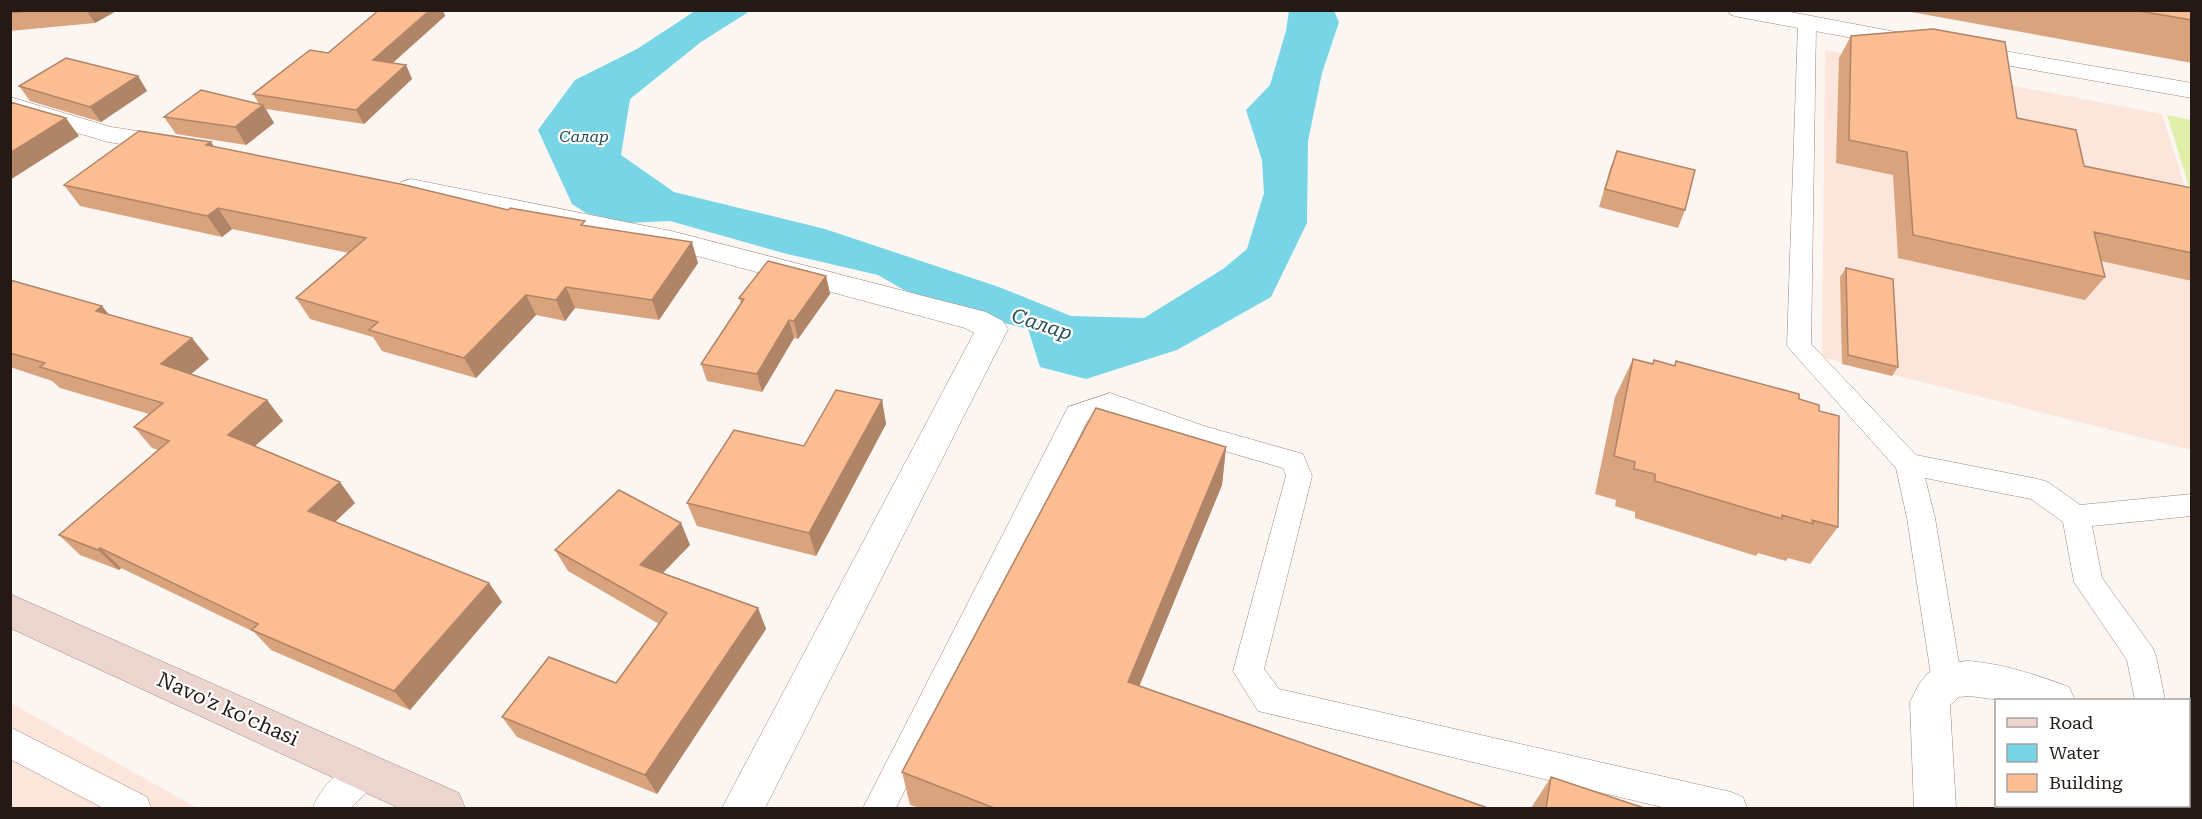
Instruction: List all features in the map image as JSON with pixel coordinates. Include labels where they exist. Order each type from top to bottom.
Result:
[{"type":"street","points":[[1739,10],[1807,24],[2192,91]]},
{"type":"street","points":[[10,105],[108,134],[208,150]]},
{"type":"street","points":[[380,182],[670,240],[975,320],[992,329],[743,808]]},
{"type":"street","name":"Navo'z ko'chasi","points":[[10,610],[444,808]]},
{"type":"street","points":[[1935,808],[1930,702],[1938,689],[1947,682],[1966,678],[1985,679],[2052,699]]},
{"type":"lane","points":[[1807,24],[1799,346],[1908,464],[1921,518],[1947,682]]},
{"type":"lane","points":[[879,808],[1077,414],[1110,402],[1199,434],[1294,461],[1299,476],[1248,671],[1269,701],[1731,808]]},
{"type":"lane","points":[[1908,464],[2038,490],[2076,516],[2192,505]]},
{"type":"lane","points":[[2076,516],[2088,582],[2141,656],[2150,699]]},
{"type":"lane","points":[[10,742],[135,808]]},
{"type":"lane","points":[[329,808],[364,771]]},
{"type":"shaded area","points":[[1825,50],[2162,114],[2191,206],[2191,450],[1822,357]]},
{"type":"shaded area","points":[[11,703],[197,808],[11,808]]},
{"type":"green space","points":[[2167,115],[2191,120],[2191,187],[2189,187]]},
{"type":"water","name":"Салар","points":[[695,11],[750,11],[701,42],[630,99],[621,155],[674,192],[825,229],[999,287],[1071,316],[1144,318],[1223,269],[1247,249],[1264,193],[1262,160],[1246,110],[1270,85],[1286,31],[1289,11],[1334,11],[1339,22],[1322,73],[1308,141],[1307,223],[1271,297],[1177,350],[1086,379],[1040,367],[1028,329],[965,313],[904,290],[878,275],[783,253],[670,221],[627,223],[586,213],[572,204],[538,130],[575,80],[637,49]]},
{"type":"building","points":[[10,10],[39,10],[10,13]]},
{"type":"building","points":[[379,10],[430,10],[373,60],[406,65],[356,110],[253,94],[310,50],[328,53]]},
{"type":"building","points":[[2133,10],[2192,10],[2192,20]]},
{"type":"building","points":[[1933,29],[2005,42],[2017,118],[2076,130],[2084,166],[2192,188],[2192,253],[2094,232],[2105,277],[1913,235],[1907,152],[1849,140],[1851,36]]},
{"type":"building","points":[[66,58],[138,76],[90,107],[19,86]]},
{"type":"building","points":[[201,90],[263,105],[235,127],[164,117]]},
{"type":"building","points":[[10,102],[66,118],[10,153]]},
{"type":"building","points":[[139,131],[211,142],[206,145],[405,185],[508,210],[510,208],[585,221],[581,225],[692,242],[652,300],[566,287],[556,300],[526,295],[464,358],[369,330],[378,322],[296,298],[366,238],[218,208],[207,216],[64,185]]},
{"type":"building","points":[[1617,151],[1695,170],[1685,210],[1605,189]]},
{"type":"building","points":[[768,261],[826,276],[794,321],[789,320],[757,374],[701,364],[744,299],[739,298]]},
{"type":"building","points":[[1846,268],[1893,279],[1898,367],[1848,355]]},
{"type":"building","points":[[10,280],[102,306],[96,311],[192,338],[161,364],[267,400],[228,435],[340,482],[308,511],[489,583],[394,691],[252,630],[258,624],[100,548],[98,550],[59,535],[169,441],[134,427],[163,403],[40,367],[45,363],[10,353]]},
{"type":"building","points":[[1633,359],[1653,364],[1654,360],[1675,366],[1676,361],[1799,394],[1799,399],[1819,405],[1819,411],[1839,416],[1838,527],[1812,520],[1813,524],[1782,515],[1782,519],[1655,481],[1655,474],[1634,469],[1635,462],[1614,456]]},
{"type":"building","points":[[836,390],[882,400],[809,533],[687,503],[734,430],[804,446]]},
{"type":"building","points":[[1096,408],[1226,447],[1128,682],[1488,808],[994,808],[902,772]]},
{"type":"building","points":[[619,490],[681,523],[640,565],[758,608],[645,775],[502,717],[549,657],[616,683],[667,613],[555,550]]},
{"type":"building","points":[[2190,772],[2192,773],[2192,808],[2129,808],[2190,807]]},
{"type":"building","points":[[1551,777],[1644,808],[1546,808]]}]
